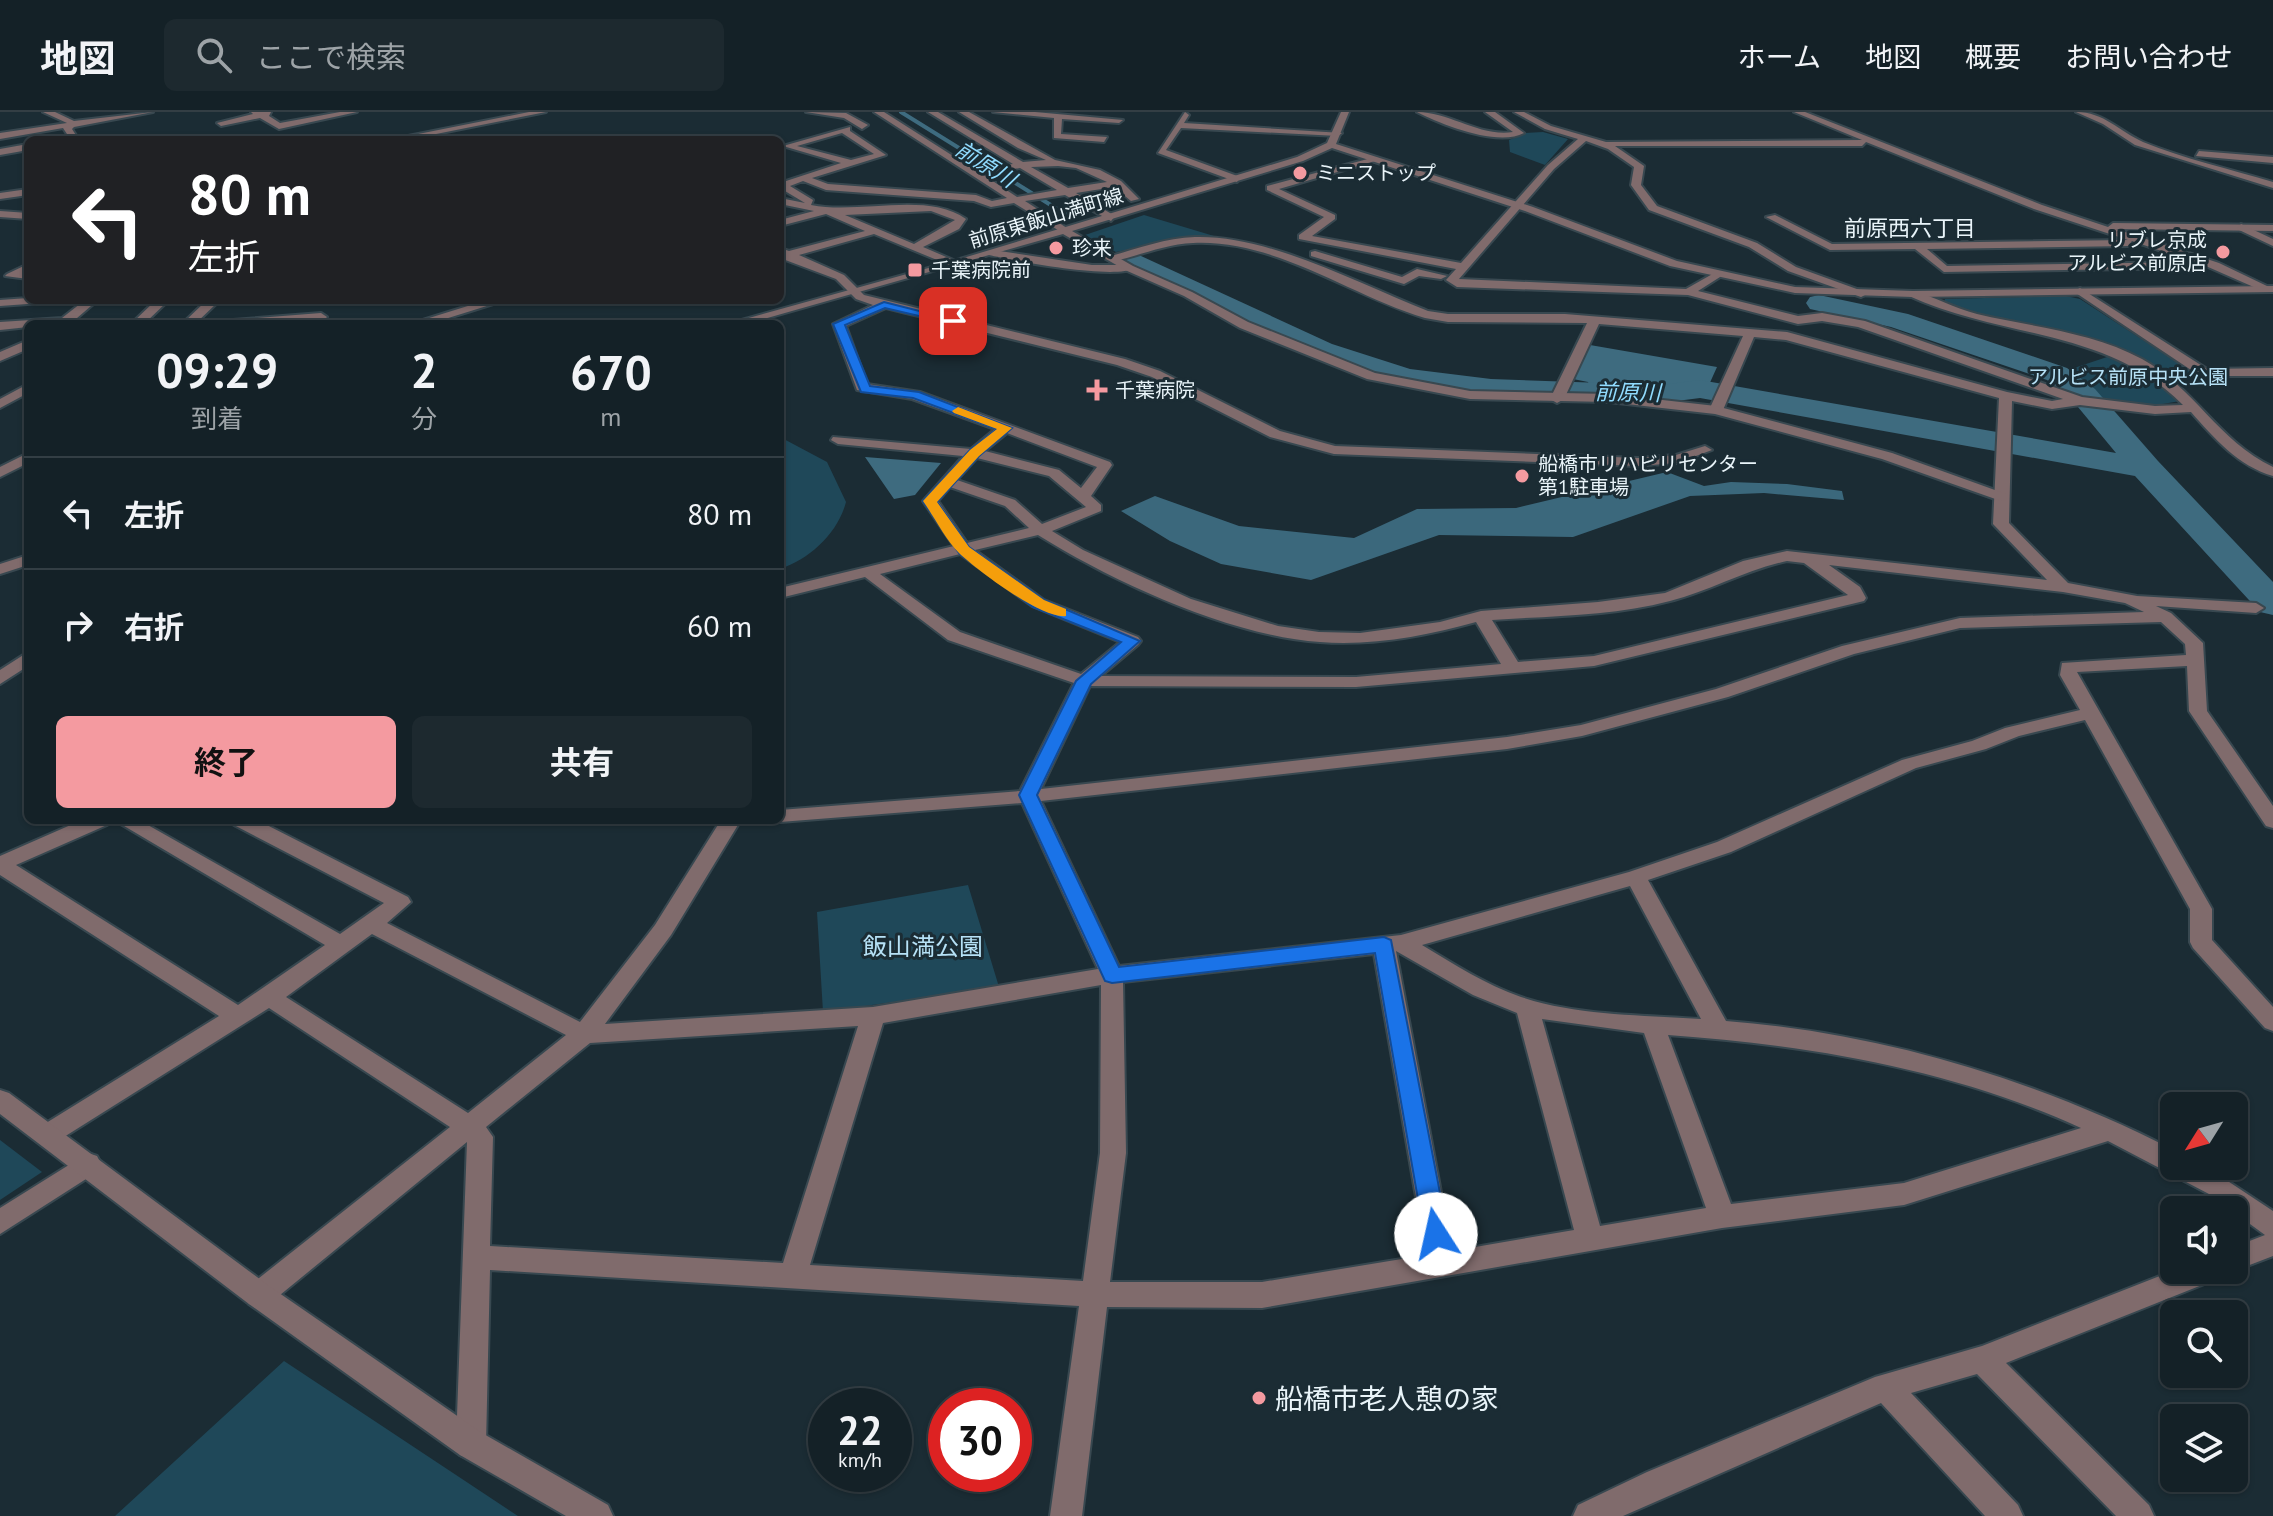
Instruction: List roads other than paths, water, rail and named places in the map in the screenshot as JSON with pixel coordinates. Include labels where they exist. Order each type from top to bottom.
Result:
[{"type":"street","points":[[0,136],[149,112]]},
{"type":"street","points":[[221,123],[276,112]]},
{"type":"street","points":[[258,114],[279,126],[353,112]]},
{"type":"street","points":[[413,136],[542,112]]},
{"type":"street","points":[[810,112],[846,116],[860,121],[862,126]]},
{"type":"street","points":[[878,112],[1066,232],[1129,268],[1188,294],[1244,325],[1372,376],[1470,395],[1666,402],[1716,410],[1887,456],[2001,497]]},
{"type":"street","points":[[997,112],[1122,116]]},
{"type":"street","points":[[1188,112],[1162,152],[1237,179]]},
{"type":"street","points":[[1345,112],[1331,145],[1518,206],[1674,264],[1716,275],[1795,290],[1861,294],[2269,289]]},
{"type":"street","points":[[1421,112],[1446,117],[1498,137],[1520,133],[1489,112]]},
{"type":"street","points":[[1518,112],[1542,128],[1606,143],[1624,151],[1639,166],[1636,185],[1653,208],[1753,245],[1792,269],[1861,294]]},
{"type":"street","points":[[1798,112],[2094,226],[2215,265],[2269,289]]},
{"type":"street","points":[[2080,112],[2155,149],[2273,185]]},
{"type":"street","points":[[46,114],[72,124]]},
{"type":"street","points":[[943,119],[966,114],[1038,155],[1098,171],[1118,183],[1134,199]]},
{"type":"street","points":[[930,116],[943,119],[1111,218]]},
{"type":"street","points":[[1058,116],[1057,136],[1104,139]]},
{"type":"street","points":[[1096,147],[1122,116]]},
{"type":"street","points":[[899,125],[913,123]]},
{"type":"street","points":[[71,136],[67,128],[72,124]]},
{"type":"street","points":[[1178,125],[1338,133]]},
{"type":"street","points":[[784,147],[845,130],[881,155],[784,184]]},
{"type":"street","points":[[965,143],[1007,137]]},
{"type":"street","points":[[1453,278],[1551,167],[1584,138]]},
{"type":"street","points":[[1606,143],[1875,143]]},
{"type":"street","name":"前原東飯山満町線","points":[[746,320],[852,288],[954,264],[1066,232],[1300,159],[1331,145]]},
{"type":"street","points":[[934,148],[950,146]]},
{"type":"street","points":[[784,147],[851,163]]},
{"type":"street","points":[[0,152],[24,148]]},
{"type":"street","points":[[2155,149],[2273,160]]},
{"type":"street","points":[[1372,159],[1270,188],[1331,217],[1303,237],[1464,267]]},
{"type":"street","points":[[973,173],[1055,160]]},
{"type":"street","points":[[803,178],[826,187],[896,195],[948,195],[991,204],[1118,183]]},
{"type":"street","points":[[784,186],[827,211],[954,264]]},
{"type":"street","points":[[0,196],[24,193]]},
{"type":"street","points":[[784,202],[827,211]]},
{"type":"street","points":[[784,221],[827,211],[925,208],[961,219],[955,227],[916,247]]},
{"type":"street","points":[[1,214],[24,216]]},
{"type":"street","points":[[1771,217],[1830,247],[2146,243]]},
{"type":"street","points":[[2094,226],[2273,228]]},
{"type":"street","points":[[2241,227],[2273,243]]},
{"type":"street","points":[[784,254],[875,231]]},
{"type":"street","points":[[1115,258],[1178,242],[1229,243],[1425,314],[1448,318],[1595,320],[1787,336],[2006,396],[2052,405],[2080,401]]},
{"type":"street","points":[[1919,247],[1944,269],[2215,265]]},
{"type":"street","points":[[993,253],[1092,268],[1129,268]]},
{"type":"street","points":[[1315,254],[1404,281],[1417,272],[1453,278],[1461,285],[1688,292],[1798,320],[1822,317],[1861,324],[2080,401],[2155,410],[2197,408]]},
{"type":"street","points":[[784,256],[852,288],[860,297],[1121,362],[1156,374],[1275,434],[1334,450],[1608,462],[1677,459],[1705,450]]},
{"type":"street","points":[[0,263],[24,266]]},
{"type":"street","points":[[24,268],[11,276],[24,276]]},
{"type":"street","points":[[1688,292],[1716,275]]},
{"type":"street","points":[[2080,291],[2204,373],[2273,372]]},
{"type":"street","points":[[1913,294],[1970,316],[2096,346],[2135,360],[2164,378],[2197,408],[2243,458],[2273,472]]},
{"type":"street","points":[[0,303],[24,301]]},
{"type":"street","points":[[68,320],[87,304]]},
{"type":"street","points":[[141,320],[159,304]]},
{"type":"street","points":[[192,320],[210,304]]},
{"type":"street","points":[[443,304],[443,316]]},
{"type":"street","points":[[432,320],[486,304]]},
{"type":"street","points":[[884,305],[839,324],[862,387],[915,395],[1105,465],[1084,495]]},
{"type":"street","points":[[457,312],[464,320]]},
{"type":"street","points":[[276,320],[320,316]]},
{"type":"street","points":[[1557,399],[1595,320]]},
{"type":"street","points":[[0,326],[24,325]]},
{"type":"street","points":[[1716,410],[1750,333]]},
{"type":"street","points":[[0,348],[24,344]]},
{"type":"street","points":[[0,357],[24,345]]},
{"type":"street","points":[[0,404],[24,390]]},
{"type":"street","points":[[2006,396],[2001,524],[2063,587]]},
{"type":"street","points":[[1005,428],[974,453],[930,501],[964,550],[1038,603],[1132,641],[1084,681],[1028,795]]},
{"type":"street","points":[[784,592],[1040,530],[1096,508],[1054,473],[974,453],[838,440]]},
{"type":"street","points":[[0,473],[24,459]]},
{"type":"street","points":[[946,481],[1010,503],[1040,530],[1103,566],[1185,602],[1276,631],[1319,637],[1360,638],[1441,627],[1481,616],[1598,607],[1668,597],[1749,564],[1787,556],[2063,587],[2130,599],[2256,608]]},
{"type":"street","points":[[869,573],[954,636],[1084,681],[1356,682],[1594,661],[1858,598],[1854,590],[1807,558]]},
{"type":"street","points":[[0,569],[24,561]]},
{"type":"street","points":[[2130,599],[2165,617],[2194,643],[2198,711],[2264,798],[2273,821]]},
{"type":"street","points":[[1481,616],[1513,669]]},
{"type":"street","points":[[784,816],[877,811],[1426,753],[1567,733],[1722,693],[1848,650],[1960,623],[2017,618],[2165,617]]},
{"type":"street","points":[[0,679],[24,660]]},
{"type":"street","points":[[2194,660],[2068,667],[2069,675],[2093,712],[2201,909],[2201,942],[2273,1022]]},
{"type":"street","points":[[371,924],[584,1034],[873,1016],[1112,975],[1392,944],[1636,877],[1724,847],[1909,764],[2093,712]]},
{"type":"street","points":[[1028,795],[1112,975],[1113,1153],[1066,1516]]},
{"type":"street","points":[[0,864],[91,824]]},
{"type":"street","points":[[131,824],[342,945]]},
{"type":"street","points":[[47,1135],[269,997],[400,902],[249,824]]},
{"type":"street","points":[[259,1295],[584,1034],[663,930],[729,824]]},
{"type":"street","points":[[0,864],[238,1017]]},
{"type":"street","points":[[1636,877],[1718,1029]]},
{"type":"street","points":[[1392,944],[1527,1008],[1654,1028],[1718,1029],[1800,1038],[1933,1065],[2028,1094],[2160,1155]]},
{"type":"street","points":[[1392,944],[1441,1263]]},
{"type":"street","points":[[269,997],[469,1126],[480,1137],[471,1444]]},
{"type":"street","points":[[1527,1008],[1590,1238]]},
{"type":"street","points":[[793,1275],[873,1016]]},
{"type":"street","points":[[1654,1028],[1722,1217]]},
{"type":"street","points":[[0,1100],[259,1295],[471,1444],[580,1513]]},
{"type":"street","points":[[475,1257],[1096,1294],[1262,1295],[1722,1217],[1904,1194],[2109,1130]]},
{"type":"street","points":[[0,1222],[88,1164]]},
{"type":"street","points":[[2207,1180],[2273,1226]]},
{"type":"street","points":[[2248,1254],[2273,1244]]},
{"type":"street","points":[[1589,1516],[1658,1483],[1885,1387],[1982,1359],[2172,1284]]},
{"type":"street","points":[[1982,1359],[2138,1516]]},
{"type":"street","points":[[1885,1387],[2007,1516]]},
{"type":"waterway","name":"前原川","points":[[901,112],[1070,217]]},
{"type":"waterway","name":"前原川","points":[[1128,257],[1322,350],[1406,377],[1491,388],[1661,394],[1700,389],[2146,468]]},
{"type":"waterway","name":"前原川","points":[[1819,303],[1898,320],[2057,374],[2084,395],[2146,468]]},
{"type":"waterway","name":"前原川","points":[[2146,468],[2273,604]]},
{"type":"place","name":"ミニストップ","points":[[1300,173]]},
{"type":"place","name":"珍来","points":[[1056,248]]},
{"type":"place","name":"リブレ京成 アルビス前原店","points":[[2223,252]]},
{"type":"place","name":"千葉病院前","points":[[915,270]]},
{"type":"place","name":"千葉病院","points":[[1097,390]]},
{"type":"place","name":"船橋市リハビリセンター 第1駐車場","points":[[1522,476]]},
{"type":"place","name":"船橋市老人憩の家","points":[[1259,1398]]},
{"type":"district","name":"前原西六丁目","points":[[1910,228]]},
{"type":"park label","name":"アルビス前原中央公園","points":[[2128,377]]},
{"type":"park label","name":"飯山満公園","points":[[923,946]]}]
